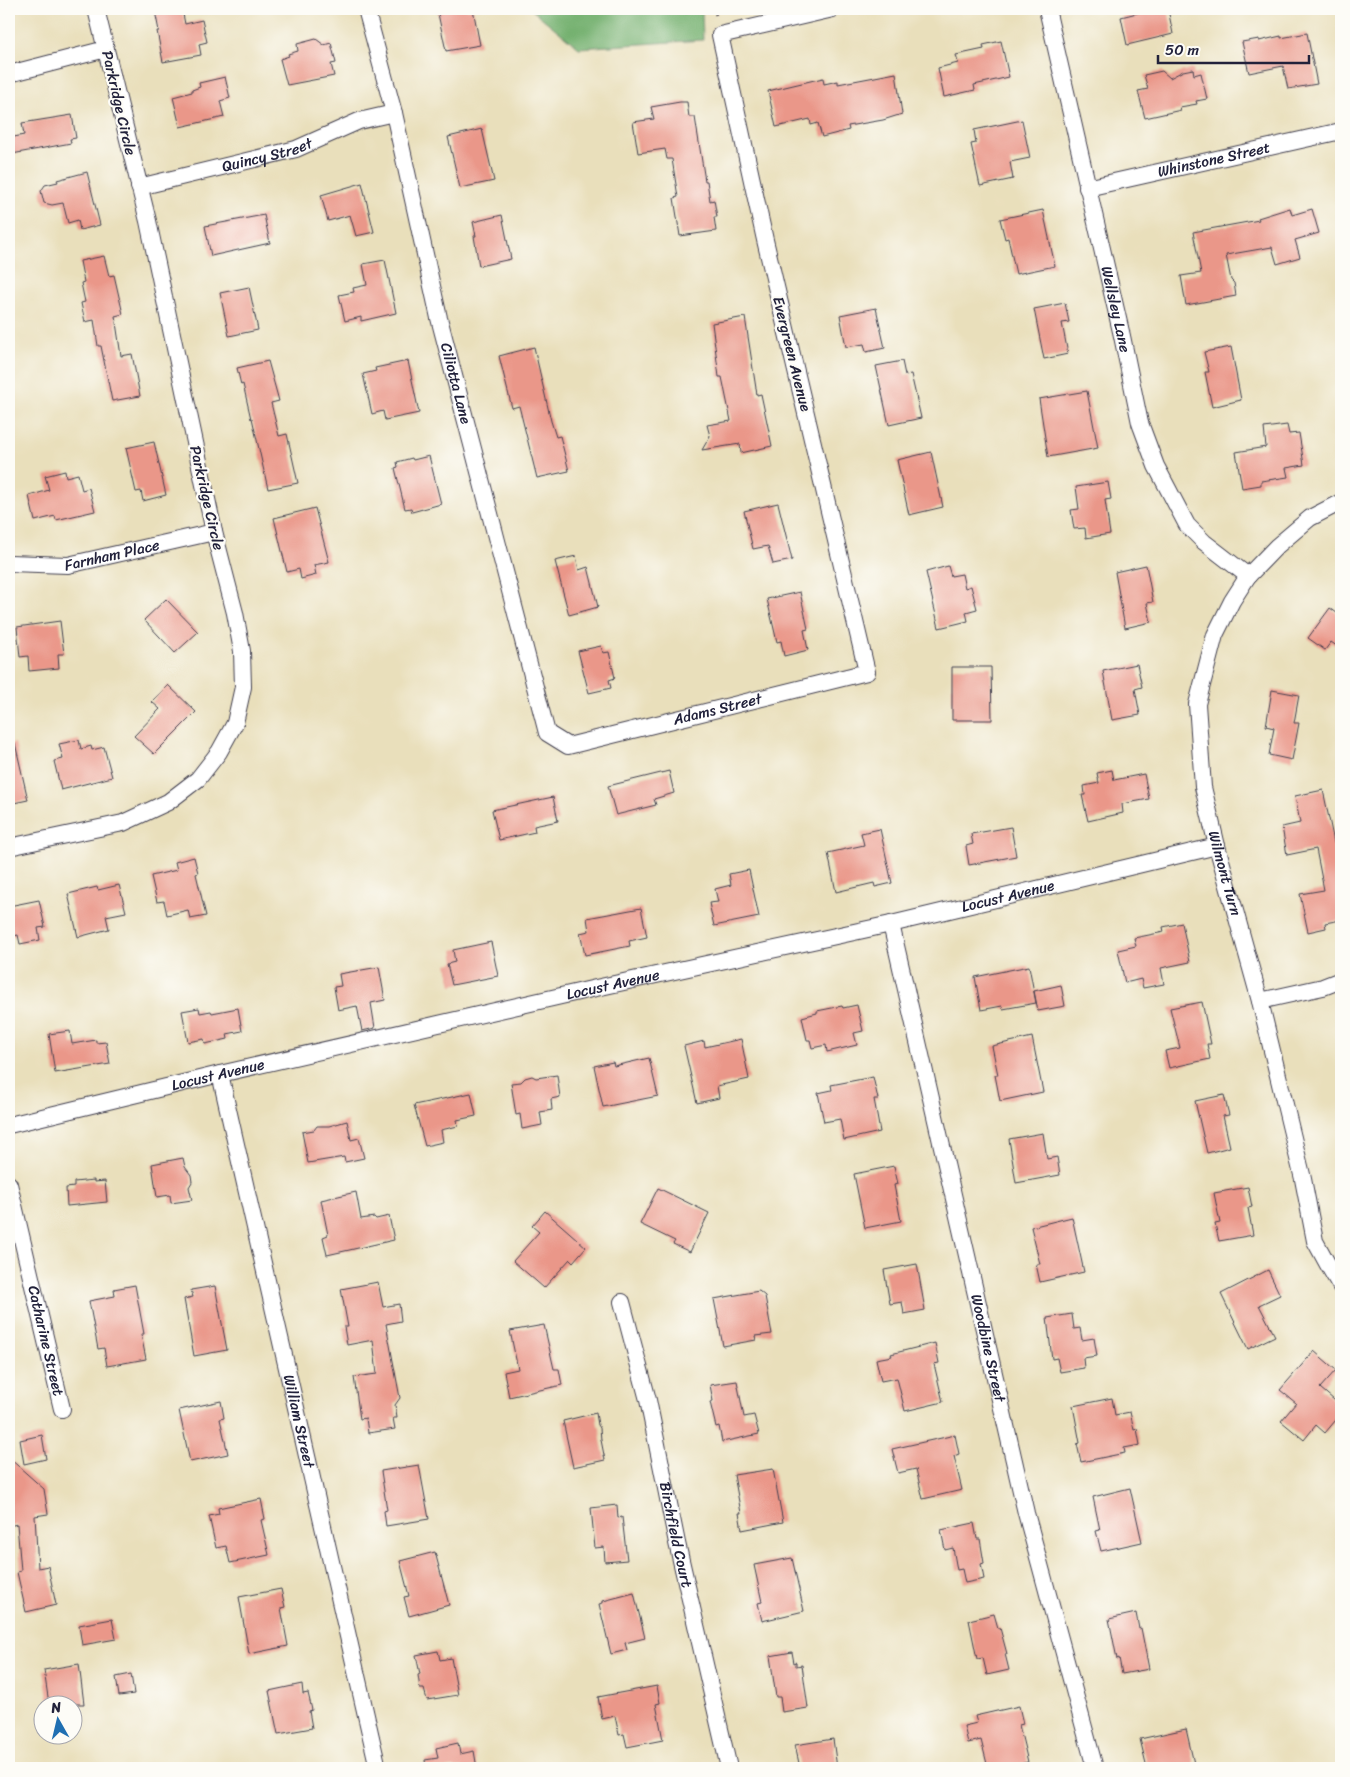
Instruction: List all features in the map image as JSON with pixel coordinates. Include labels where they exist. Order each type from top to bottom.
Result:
[{"type":"street","name":"Parkridge Circle","points":[[9,847],[123,823],[168,802],[198,779],[219,752],[235,723],[243,687],[242,651],[237,623],[214,532],[150,230],[96,9]]},
{"type":"street","name":"Ciliotta Lane","points":[[366,9],[394,113],[439,318],[547,733],[568,746]]},
{"type":"street","name":"Evergreen Avenue","points":[[833,9],[720,35],[765,240],[867,672]]},
{"type":"street","name":"Wellsley Lane","points":[[1046,9],[1122,336],[1140,423],[1156,466],[1187,525],[1204,542],[1248,576]]},
{"type":"street","points":[[9,74],[106,49]]},
{"type":"street","name":"Quincy Street","points":[[139,188],[296,149],[359,121],[394,113]]},
{"type":"street","name":"Whinstone Street","points":[[1087,188],[1341,131]]},
{"type":"street","name":"Wilmont Turn","points":[[1341,502],[1310,518],[1277,546],[1248,576],[1232,601],[1215,635],[1197,704],[1203,787],[1217,846],[1260,1002],[1316,1241],[1341,1287]]},
{"type":"street","name":"Farnham Place","points":[[9,562],[68,565],[214,532]]},
{"type":"street","name":"Adams Street","points":[[568,746],[867,672]]},
{"type":"street","name":"Locust Avenue","points":[[9,1124],[596,988],[891,924],[1217,846]]},
{"type":"street","name":"Woodbine Street","points":[[891,924],[1026,1513],[1095,1768]]},
{"type":"street","points":[[1260,1002],[1341,980]]},
{"type":"street","name":"William Street","points":[[220,1074],[378,1768]]},
{"type":"street","name":"Catharine Street","points":[[9,1184],[62,1409]]},
{"type":"street","name":"Birchfield Court","points":[[622,1302],[648,1400],[677,1544],[729,1768]]},
{"type":"green space","points":[[531,9],[702,9],[703,40],[579,48]]},
{"type":"building","points":[[182,9],[185,24],[202,20],[207,42],[199,44],[201,55],[163,62],[155,11]]},
{"type":"building","points":[[437,9],[473,9],[480,45],[446,51]]},
{"type":"building","points":[[1140,9],[1168,9],[1173,34],[1127,45],[1121,17],[1141,12]]},
{"type":"building","points":[[1307,33],[1317,84],[1288,89],[1283,66],[1249,73],[1242,42]]},
{"type":"building","points":[[316,39],[324,45],[331,43],[336,63],[331,64],[334,76],[287,85],[280,59],[298,51],[297,44]]},
{"type":"building","points":[[1001,41],[1009,77],[974,85],[975,90],[944,97],[938,68],[958,63],[956,55],[984,49],[983,45]]},
{"type":"building","points":[[1193,69],[1194,75],[1201,73],[1207,99],[1196,101],[1197,104],[1180,107],[1181,110],[1145,118],[1138,91],[1148,89],[1144,75],[1162,71],[1170,78],[1183,71]]},
{"type":"building","points":[[896,73],[902,114],[883,120],[848,126],[849,130],[822,137],[818,123],[811,125],[810,119],[776,127],[768,91],[823,78],[824,84],[838,81],[838,84]]},
{"type":"building","points":[[225,77],[230,98],[220,101],[224,117],[180,127],[173,97],[192,92],[192,90],[200,87],[199,83]]},
{"type":"building","points":[[687,102],[689,117],[695,117],[705,181],[707,181],[710,201],[714,200],[717,217],[714,217],[716,231],[680,236],[674,198],[678,197],[672,159],[667,159],[665,149],[638,153],[633,122],[654,119],[651,107]]},
{"type":"building","points":[[72,115],[76,138],[70,139],[71,143],[12,154],[9,138],[24,135],[22,123]]},
{"type":"building","points":[[1022,120],[1030,158],[1010,162],[1013,179],[980,186],[971,144],[976,143],[974,130]]},
{"type":"building","points":[[482,129],[494,181],[460,188],[448,137]]},
{"type":"building","points":[[87,172],[100,225],[80,230],[78,220],[68,223],[63,203],[52,205],[44,203],[41,191],[45,185],[58,182],[57,180]]},
{"type":"building","points":[[362,183],[374,232],[356,236],[350,215],[328,221],[321,195]]},
{"type":"building","points":[[1290,208],[1292,215],[1312,209],[1319,233],[1295,240],[1300,257],[1277,264],[1272,247],[1226,255],[1236,296],[1186,305],[1181,276],[1201,273],[1193,232],[1259,220],[1258,218]]},
{"type":"building","points":[[1043,210],[1055,266],[1016,274],[1008,238],[1005,239],[1000,219]]},
{"type":"building","points":[[264,215],[270,243],[211,256],[205,226]]},
{"type":"building","points":[[502,215],[511,259],[479,266],[473,222]]},
{"type":"building","points":[[104,256],[109,276],[114,275],[123,314],[115,316],[121,356],[132,354],[140,396],[112,401],[101,346],[98,346],[94,320],[85,322],[81,303],[85,302],[81,283],[84,282],[80,261]]},
{"type":"building","points":[[385,260],[396,313],[361,321],[361,317],[345,321],[339,295],[354,292],[353,288],[367,285],[363,264]]},
{"type":"building","points":[[249,287],[258,330],[229,336],[220,293]]},
{"type":"building","points":[[1065,303],[1069,322],[1062,323],[1068,354],[1044,359],[1034,309]]},
{"type":"building","points":[[876,308],[885,348],[866,352],[864,344],[846,347],[840,315]]},
{"type":"building","points":[[745,317],[757,395],[761,394],[772,446],[741,453],[740,444],[702,450],[710,436],[707,425],[731,421],[722,377],[719,377],[712,323]]},
{"type":"building","points":[[534,347],[551,421],[556,437],[560,436],[569,471],[537,478],[519,406],[512,408],[499,356]]},
{"type":"building","points":[[1231,347],[1241,400],[1212,407],[1205,372],[1209,372],[1204,352]]},
{"type":"building","points":[[268,361],[279,401],[271,403],[279,436],[287,434],[298,483],[268,489],[252,418],[237,368]]},
{"type":"building","points":[[408,361],[419,413],[385,420],[383,411],[372,414],[363,374],[376,371],[375,368]]},
{"type":"building","points":[[902,361],[905,375],[911,374],[921,418],[889,425],[876,366]]},
{"type":"building","points":[[1087,391],[1098,448],[1048,457],[1039,399]]},
{"type":"building","points":[[1287,425],[1289,434],[1299,433],[1304,465],[1286,468],[1288,477],[1261,481],[1261,485],[1242,488],[1236,452],[1266,447],[1264,428]]},
{"type":"building","points":[[154,442],[166,495],[143,501],[141,491],[136,492],[126,448]]},
{"type":"building","points":[[931,452],[943,507],[909,515],[897,460]]},
{"type":"building","points":[[429,456],[441,504],[412,512],[411,508],[405,509],[395,468],[398,467],[397,462]]},
{"type":"building","points":[[65,471],[66,477],[78,474],[82,490],[89,488],[95,511],[56,520],[55,516],[35,521],[29,496],[49,490],[45,476]]},
{"type":"building","points":[[1108,482],[1111,499],[1105,500],[1110,534],[1086,538],[1085,528],[1074,529],[1071,510],[1079,509],[1076,487]]},
{"type":"building","points":[[778,503],[792,560],[773,564],[768,546],[753,549],[744,511]]},
{"type":"building","points":[[315,508],[329,562],[314,565],[316,575],[301,579],[299,569],[287,572],[274,518]]},
{"type":"building","points":[[576,556],[579,570],[588,567],[598,607],[569,615],[555,561]]},
{"type":"building","points":[[1146,565],[1153,602],[1147,603],[1151,622],[1125,628],[1115,572]]},
{"type":"building","points":[[948,566],[951,576],[962,574],[965,588],[971,586],[977,609],[966,612],[968,621],[939,628],[926,572]]},
{"type":"building","points":[[800,592],[808,629],[804,630],[808,650],[784,656],[781,641],[777,642],[767,599]]},
{"type":"building","points":[[166,599],[198,632],[175,653],[144,620]]},
{"type":"building","points":[[1330,608],[1341,616],[1341,649],[1331,642],[1325,650],[1308,638]]},
{"type":"building","points":[[60,621],[64,654],[58,654],[59,668],[29,671],[28,656],[20,657],[17,627]]},
{"type":"building","points":[[601,646],[603,653],[609,652],[615,678],[609,680],[611,688],[589,693],[578,651]]},
{"type":"building","points":[[1137,664],[1142,687],[1135,689],[1140,715],[1112,720],[1103,671]]},
{"type":"building","points":[[952,667],[991,667],[992,720],[952,720]]},
{"type":"building","points":[[168,685],[196,712],[154,754],[134,736],[160,709],[152,702]]},
{"type":"building","points":[[1272,690],[1299,695],[1294,723],[1299,723],[1292,760],[1269,755],[1274,728],[1266,726]]},
{"type":"building","points":[[79,740],[81,749],[91,746],[92,750],[104,747],[112,777],[61,790],[54,761],[63,759],[59,744]]},
{"type":"building","points":[[15,743],[28,800],[9,804],[9,744]]},
{"type":"building","points":[[1112,770],[1114,780],[1144,774],[1149,799],[1122,804],[1123,813],[1088,821],[1082,795],[1085,795],[1084,786],[1099,783],[1097,773]]},
{"type":"building","points":[[669,771],[674,793],[654,799],[656,805],[616,815],[608,786]]},
{"type":"building","points":[[1323,790],[1339,866],[1341,865],[1341,920],[1325,923],[1326,928],[1308,932],[1300,894],[1324,890],[1316,849],[1287,855],[1282,827],[1300,823],[1295,796]]},
{"type":"building","points":[[553,797],[558,821],[534,826],[535,832],[499,840],[492,810]]},
{"type":"building","points":[[1011,827],[1016,856],[969,865],[966,846],[973,844],[971,834]]},
{"type":"building","points":[[880,829],[892,883],[875,887],[874,883],[836,892],[828,853],[864,845],[861,833]]},
{"type":"building","points":[[194,857],[206,916],[190,919],[188,910],[167,915],[164,901],[157,902],[151,876],[177,870],[175,862]]},
{"type":"building","points":[[749,870],[759,917],[714,926],[709,903],[718,902],[715,889],[731,885],[729,874]]},
{"type":"building","points":[[119,885],[126,912],[106,916],[109,929],[78,937],[68,894],[97,887],[98,890]]},
{"type":"building","points":[[39,900],[45,927],[38,928],[40,940],[20,944],[18,935],[9,937],[9,906]]},
{"type":"building","points":[[641,908],[647,937],[629,941],[630,946],[585,955],[580,933],[589,931],[587,918]]},
{"type":"building","points":[[1182,923],[1190,962],[1161,968],[1164,984],[1143,988],[1141,979],[1125,983],[1118,950],[1136,946],[1134,938],[1164,932],[1163,927]]},
{"type":"building","points":[[491,942],[498,976],[452,985],[447,964],[455,962],[453,950]]},
{"type":"building","points":[[1029,966],[1036,1003],[1003,1009],[1002,1006],[981,1010],[975,977]]},
{"type":"building","points":[[379,967],[385,1000],[371,1003],[375,1028],[362,1031],[357,1006],[338,1010],[334,987],[341,986],[339,974]]},
{"type":"building","points":[[1061,985],[1065,1006],[1038,1011],[1034,991]]},
{"type":"building","points":[[1202,1002],[1211,1044],[1207,1044],[1210,1059],[1169,1068],[1165,1051],[1180,1048],[1170,1008]]},
{"type":"building","points":[[857,1005],[863,1031],[854,1033],[857,1045],[827,1052],[826,1045],[812,1048],[810,1040],[807,1040],[802,1017],[817,1013],[817,1011]]},
{"type":"building","points":[[199,1008],[200,1013],[211,1011],[212,1013],[238,1008],[242,1031],[227,1034],[228,1039],[205,1044],[204,1039],[188,1042],[182,1011]]},
{"type":"building","points":[[70,1031],[72,1044],[96,1040],[96,1043],[106,1042],[110,1064],[55,1073],[49,1034]]},
{"type":"building","points":[[1032,1037],[1043,1092],[1000,1101],[995,1075],[998,1075],[992,1046]]},
{"type":"building","points":[[741,1039],[749,1079],[717,1086],[719,1098],[697,1103],[684,1046],[704,1041],[705,1047]]},
{"type":"building","points":[[649,1058],[658,1096],[603,1107],[594,1066],[613,1062],[614,1066]]},
{"type":"building","points":[[557,1075],[560,1097],[551,1099],[552,1110],[540,1112],[542,1125],[522,1129],[520,1114],[516,1115],[511,1083],[521,1082],[525,1078],[532,1076],[536,1078]]},
{"type":"building","points":[[873,1077],[878,1099],[874,1099],[880,1132],[844,1140],[840,1119],[824,1122],[818,1093],[832,1090],[831,1085]]},
{"type":"building","points":[[471,1093],[476,1116],[457,1120],[458,1126],[441,1130],[443,1142],[425,1146],[414,1105]]},
{"type":"building","points":[[1224,1095],[1229,1115],[1223,1116],[1230,1147],[1207,1153],[1195,1101]]},
{"type":"building","points":[[347,1121],[351,1140],[359,1138],[364,1158],[345,1162],[344,1157],[308,1163],[302,1132],[314,1130],[317,1126],[329,1126]]},
{"type":"building","points":[[1043,1133],[1047,1159],[1057,1157],[1060,1175],[1016,1183],[1009,1139]]},
{"type":"building","points":[[183,1158],[185,1167],[191,1175],[192,1182],[189,1187],[192,1200],[171,1203],[170,1195],[157,1197],[152,1164]]},
{"type":"building","points":[[894,1166],[898,1184],[894,1185],[901,1221],[865,1228],[854,1174]]},
{"type":"building","points":[[94,1180],[94,1182],[105,1181],[107,1202],[67,1206],[66,1188],[74,1187],[74,1182]]},
{"type":"building","points":[[1248,1187],[1252,1207],[1248,1208],[1253,1235],[1219,1241],[1215,1224],[1220,1223],[1214,1193]]},
{"type":"building","points":[[658,1188],[709,1213],[690,1252],[673,1244],[675,1241],[640,1224]]},
{"type":"building","points":[[356,1192],[361,1219],[374,1217],[376,1219],[389,1216],[394,1240],[327,1255],[323,1237],[328,1235],[321,1200]]},
{"type":"building","points":[[545,1211],[586,1247],[573,1262],[570,1259],[544,1288],[513,1261],[539,1232],[532,1226]]},
{"type":"building","points":[[1072,1217],[1084,1272],[1040,1282],[1036,1264],[1040,1264],[1031,1227]]},
{"type":"building","points":[[917,1264],[925,1310],[904,1314],[902,1302],[890,1304],[884,1270]]},
{"type":"building","points":[[1268,1270],[1280,1295],[1259,1305],[1275,1336],[1248,1349],[1221,1294]]},
{"type":"building","points":[[378,1282],[383,1307],[399,1304],[401,1321],[386,1324],[400,1398],[395,1405],[397,1418],[393,1418],[395,1429],[368,1433],[366,1418],[360,1419],[354,1377],[377,1374],[373,1340],[347,1345],[344,1327],[348,1327],[341,1289]]},
{"type":"building","points":[[135,1285],[144,1334],[141,1334],[146,1359],[107,1366],[104,1348],[98,1349],[89,1301],[115,1296],[114,1289]]},
{"type":"building","points":[[215,1286],[227,1350],[194,1356],[184,1299],[193,1297],[191,1290]]},
{"type":"building","points":[[759,1291],[765,1296],[772,1334],[755,1336],[756,1340],[723,1346],[714,1299]]},
{"type":"building","points":[[1072,1314],[1074,1329],[1080,1328],[1082,1340],[1094,1338],[1097,1356],[1083,1358],[1084,1368],[1060,1372],[1057,1358],[1052,1359],[1047,1318]]},
{"type":"building","points":[[544,1325],[554,1369],[559,1369],[562,1385],[509,1397],[504,1372],[518,1369],[510,1331]]},
{"type":"building","points":[[935,1343],[939,1363],[934,1364],[943,1402],[905,1411],[897,1378],[881,1381],[876,1359]]},
{"type":"building","points":[[1314,1351],[1336,1370],[1320,1388],[1341,1406],[1341,1414],[1325,1433],[1316,1425],[1304,1440],[1281,1421],[1296,1403],[1280,1390]]},
{"type":"building","points":[[737,1381],[744,1417],[754,1415],[759,1434],[722,1442],[719,1426],[716,1427],[710,1402],[713,1401],[710,1385]]},
{"type":"building","points":[[1112,1398],[1115,1415],[1130,1412],[1134,1430],[1137,1429],[1140,1445],[1124,1448],[1125,1453],[1081,1462],[1077,1444],[1080,1443],[1073,1406]]},
{"type":"building","points":[[221,1401],[224,1418],[220,1419],[228,1454],[190,1462],[179,1410]]},
{"type":"building","points":[[596,1413],[605,1460],[573,1467],[563,1421]]},
{"type":"building","points":[[42,1435],[46,1459],[24,1464],[20,1440]]},
{"type":"building","points":[[955,1435],[959,1454],[954,1456],[962,1490],[923,1499],[916,1469],[898,1473],[892,1449]]},
{"type":"building","points":[[9,1458],[44,1489],[48,1514],[35,1516],[38,1568],[48,1566],[56,1605],[26,1612],[17,1572],[21,1571],[17,1524],[9,1526]]},
{"type":"building","points":[[419,1465],[429,1519],[386,1526],[384,1511],[387,1510],[381,1471]]},
{"type":"building","points":[[773,1469],[783,1522],[742,1530],[734,1475]]},
{"type":"building","points":[[1130,1488],[1142,1542],[1101,1551],[1096,1531],[1100,1530],[1093,1497]]},
{"type":"building","points":[[261,1499],[265,1519],[261,1520],[269,1555],[230,1563],[226,1546],[216,1548],[209,1516],[219,1514],[218,1508]]},
{"type":"building","points":[[617,1505],[618,1518],[622,1517],[627,1560],[605,1562],[604,1547],[595,1548],[591,1508]]},
{"type":"building","points":[[974,1523],[977,1539],[980,1539],[984,1563],[981,1564],[984,1579],[965,1583],[962,1569],[957,1570],[953,1548],[945,1550],[941,1530]]},
{"type":"building","points":[[435,1552],[449,1605],[409,1616],[404,1597],[409,1596],[400,1561]]},
{"type":"building","points":[[792,1558],[804,1611],[762,1621],[758,1603],[762,1602],[754,1565]]},
{"type":"building","points":[[281,1589],[285,1607],[281,1608],[288,1646],[249,1654],[239,1597]]},
{"type":"building","points":[[634,1593],[645,1638],[625,1643],[627,1650],[611,1654],[599,1604],[603,1603],[603,1601]]},
{"type":"building","points":[[1136,1613],[1149,1669],[1122,1674],[1109,1619]]},
{"type":"building","points":[[994,1614],[1007,1654],[1005,1654],[1009,1670],[987,1675],[983,1658],[977,1659],[969,1620]]},
{"type":"building","points":[[112,1619],[116,1639],[82,1645],[79,1625]]},
{"type":"building","points":[[438,1651],[440,1660],[451,1658],[458,1695],[427,1700],[424,1689],[420,1689],[418,1675],[420,1674],[416,1655]]},
{"type":"building","points":[[792,1652],[796,1666],[802,1665],[808,1708],[782,1712],[780,1697],[776,1697],[770,1656]]},
{"type":"building","points":[[79,1664],[84,1704],[82,1704],[82,1694],[48,1694],[44,1670]]},
{"type":"building","points":[[131,1674],[134,1694],[119,1696],[116,1677]]},
{"type":"building","points":[[302,1684],[303,1694],[308,1693],[312,1710],[309,1711],[312,1728],[278,1734],[269,1691]]},
{"type":"building","points":[[657,1686],[660,1703],[656,1704],[663,1740],[627,1747],[624,1734],[619,1735],[615,1716],[602,1719],[598,1697]]},
{"type":"building","points":[[1019,1706],[1023,1724],[1019,1725],[1028,1762],[1003,1768],[988,1768],[981,1740],[968,1743],[964,1726],[977,1723],[975,1716]]},
{"type":"building","points":[[1186,1729],[1195,1768],[1147,1768],[1140,1739]]},
{"type":"building","points":[[833,1739],[837,1768],[800,1768],[795,1745]]},
{"type":"building","points":[[458,1743],[460,1754],[474,1751],[477,1768],[426,1768],[425,1760],[438,1758],[436,1748]]}]
